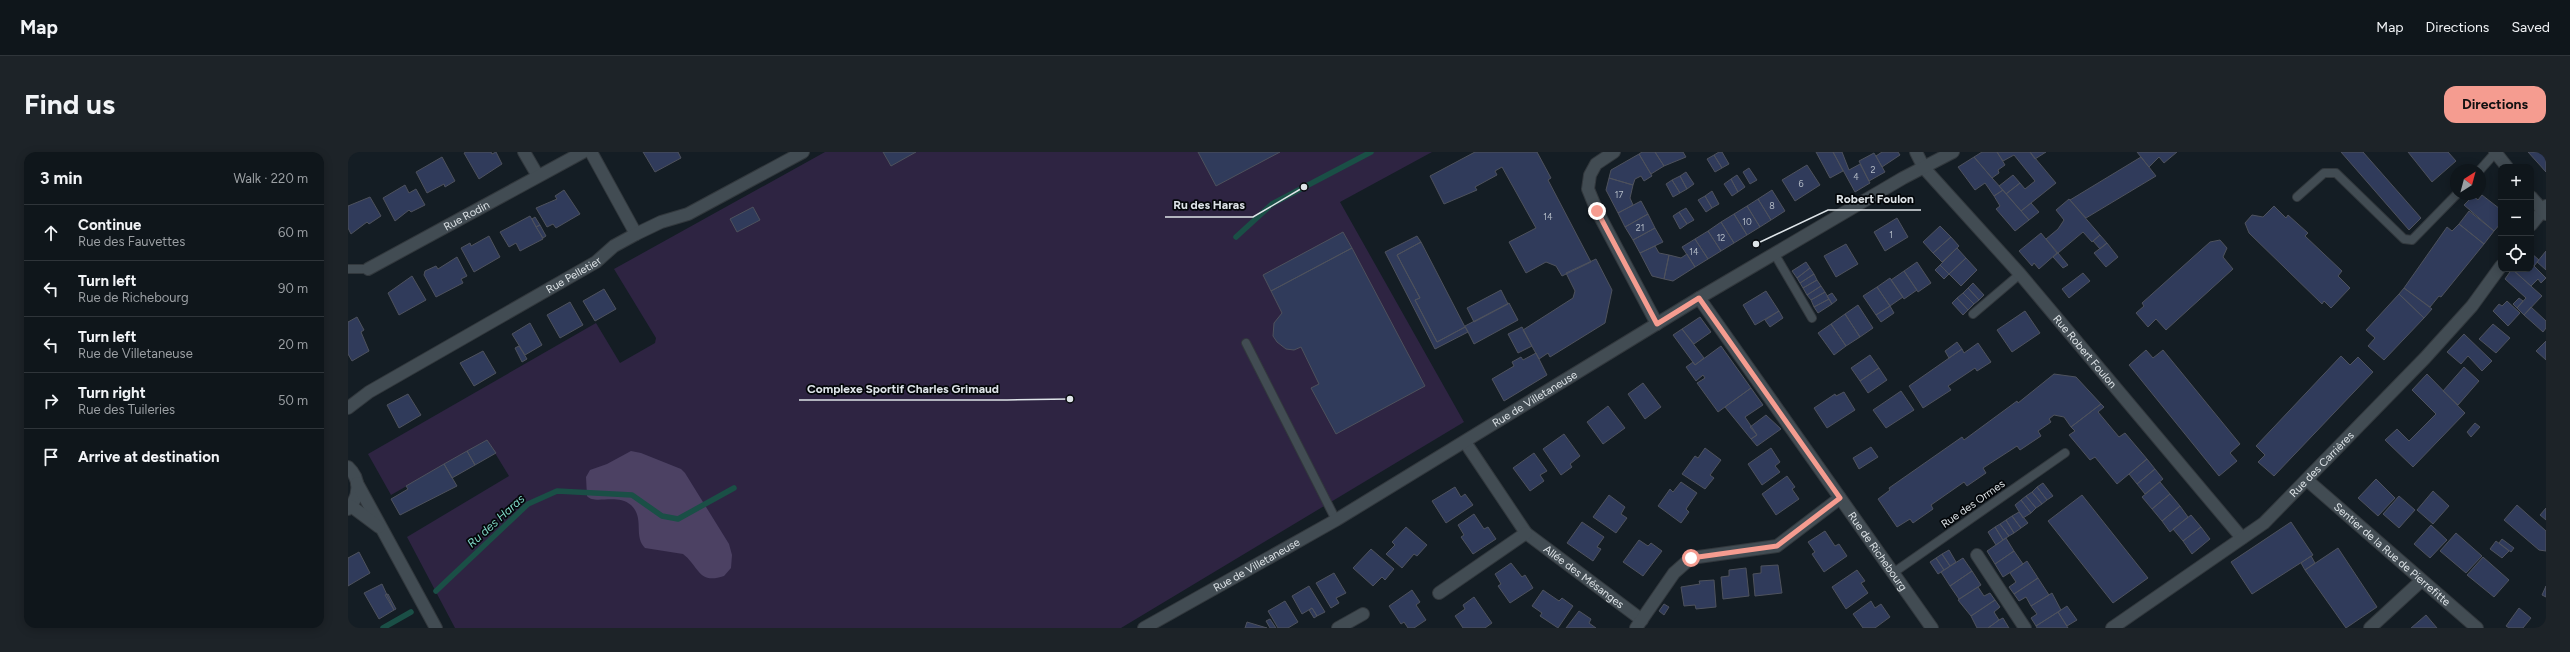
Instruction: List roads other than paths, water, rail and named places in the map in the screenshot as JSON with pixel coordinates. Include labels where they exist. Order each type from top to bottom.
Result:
[{"type":"street","points":[[524,152],[538,176]]},
{"type":"street","name":"Rue Rodin","points":[[368,269],[583,152]]},
{"type":"street","points":[[591,152],[636,234]]},
{"type":"street","name":"Rue Pelletier","points":[[348,408],[369,392],[596,262],[614,246],[661,222],[688,214],[803,152]]},
{"type":"street","points":[[1614,152],[1596,164],[1590,175],[1588,189],[1597,211],[1657,324]]},
{"type":"street","name":"Rue Robert Foulon","points":[[1916,152],[1924,168],[2020,274],[2242,538]]},
{"type":"street","name":"Rue de Villetaneuse","points":[[1144,628],[1336,520],[1774,253],[1902,178],[1953,152]]},
{"type":"street","points":[[2495,152],[2505,164]]},
{"type":"street","points":[[2534,200],[2545,210],[2534,222]]},
{"type":"street","name":"Rue des Carrières","points":[[2112,628],[2264,524],[2425,358],[2472,306],[2498,270]]},
{"type":"street","name":"Rue de Richebourg","points":[[1699,298],[1932,628]]},
{"type":"street","name":"Allée des Mésanges","points":[[1465,442],[1526,533],[1639,624]]},
{"type":"street","points":[[349,467],[436,628]]},
{"type":"street","name":"Sentier de la Rue de Pierrefitte","points":[[2307,480],[2421,581],[2477,628]]},
{"type":"street","points":[[357,483],[357,496],[350,508],[383,530]]},
{"type":"street","points":[[1639,624],[1674,573],[1691,558],[1777,546],[1840,498]]},
{"type":"street","points":[[1439,593],[1526,533]]},
{"type":"street","points":[[1977,555],[2025,628]]},
{"type":"street","points":[[2370,628],[2421,581]]},
{"type":"street","points":[[1338,628],[1363,614]]},
{"type":"lane","points":[[2485,164],[2495,152]]},
{"type":"lane","points":[[2297,197],[2324,173],[2336,173],[2404,239],[2412,240],[2451,200]]},
{"type":"lane","points":[[1774,253],[1812,318]]},
{"type":"lane","name":"Rue Rodin","points":[[348,269],[368,269]]},
{"type":"lane","points":[[1973,314],[2020,274]]},
{"type":"lane","points":[[1246,343],[1336,520]]},
{"type":"lane","name":"Rue des Ormes","points":[[1893,573],[2065,453]]},
{"type":"waterway","name":"Ru des Haras","points":[[1236,237],[1272,204],[1371,152]]},
{"type":"waterway","name":"Ru des Haras","points":[[436,591],[528,504],[557,491],[632,495],[662,516],[678,519],[734,488]]},
{"type":"waterway","name":"Ru des Haras","points":[[383,628],[411,612]]},
{"type":"place","name":"Ru des Haras","points":[[1304,187]]},
{"type":"place","name":"Robert Foulon","points":[[1756,244]]},
{"type":"place","name":"Complexe Sportif Charles Grimaud","points":[[1070,399]]}]
